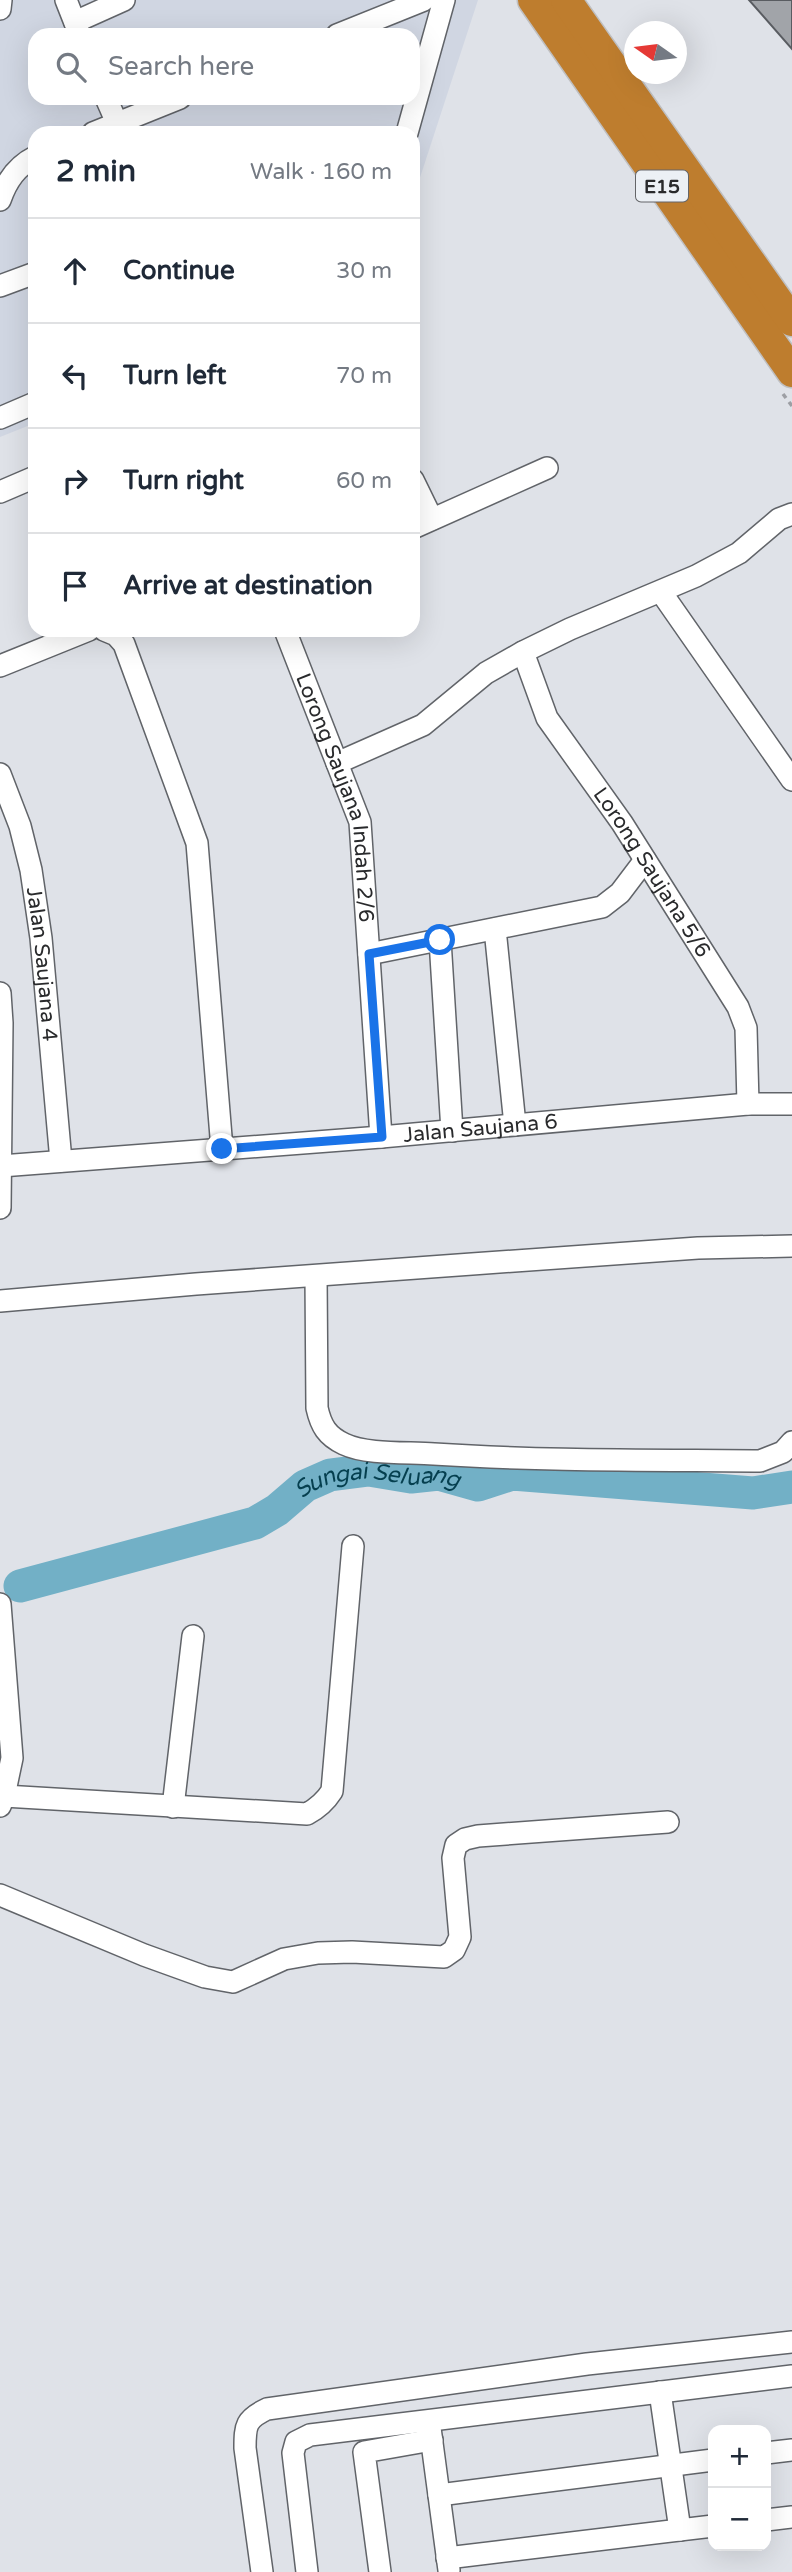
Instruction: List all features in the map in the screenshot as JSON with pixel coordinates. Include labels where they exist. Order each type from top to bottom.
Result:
[{"type":"highway","name":"E15","points":[[533,0],[792,372]]},
{"type":"highway","name":"E15","points":[[566,0],[792,321]]},
{"type":"street","points":[[0,9],[1,0]]},
{"type":"street","points":[[66,0],[78,28],[124,0]]},
{"type":"street","points":[[354,28],[424,0]]},
{"type":"street","points":[[420,75],[444,0]]},
{"type":"street","points":[[109,105],[117,123]]},
{"type":"street","points":[[110,126],[162,105]]},
{"type":"street","points":[[404,126],[410,105]]},
{"type":"street","points":[[0,200],[12,174],[28,160]]},
{"type":"street","points":[[0,286],[28,276]]},
{"type":"street","points":[[0,418],[28,406]]},
{"type":"street","points":[[423,523],[547,468]]},
{"type":"street","points":[[0,492],[28,480]]},
{"type":"street","points":[[337,763],[423,725],[486,673],[523,652],[570,629],[696,576],[739,552],[779,519],[792,514]]},
{"type":"street","points":[[660,592],[792,780]]},
{"type":"street","points":[[0,666],[72,637]]},
{"type":"street","points":[[118,637],[124,643],[197,843],[222,1149]]},
{"type":"street","name":"Lorong Saujana Indah 2/6","points":[[288,637],[360,822],[382,1137]]},
{"type":"street","name":"Lorong Saujana 5/6","points":[[523,652],[547,718],[622,823],[738,1007],[746,1028],[748,1104]]},
{"type":"street","name":"Jalan Saujana 4","points":[[0,774],[20,826],[31,870],[41,938],[61,1161]]},
{"type":"street","points":[[369,954],[602,907],[620,893],[645,860]]},
{"type":"street","points":[[495,929],[515,1125]]},
{"type":"street","points":[[440,940],[452,1131]]},
{"type":"street","points":[[0,993],[0,1208]]},
{"type":"street","name":"Jalan Saujana 6","points":[[1,1166],[382,1137],[748,1104],[792,1104]]},
{"type":"street","points":[[0,1301],[196,1284],[698,1248],[792,1246]]},
{"type":"street","points":[[316,1276],[317,1408],[321,1424],[329,1436],[347,1446],[517,1459],[760,1461],[783,1452],[792,1442]]},
{"type":"street","points":[[0,1604],[12,1758],[2,1801],[307,1814],[325,1802],[332,1791],[353,1546]]},
{"type":"street","points":[[173,1807],[193,1636]]},
{"type":"street","points":[[0,1895],[144,1955],[205,1977],[233,1982],[284,1959],[318,1953],[444,1956],[454,1950],[460,1937],[453,1858],[456,1845],[465,1839],[668,1822]]},
{"type":"street","points":[[262,2572],[245,2448],[245,2430],[252,2416],[267,2409],[587,2364],[792,2342]]},
{"type":"street","points":[[307,2572],[293,2453],[296,2442],[310,2435],[431,2430],[660,2392],[792,2376]]},
{"type":"street","points":[[660,2392],[680,2530]]},
{"type":"street","points":[[431,2430],[448,2565],[708,2527]]},
{"type":"street","points":[[380,2572],[364,2452],[431,2430]]},
{"type":"street","points":[[771,2453],[792,2450]]},
{"type":"street","points":[[439,2495],[708,2461]]},
{"type":"street","points":[[771,2519],[792,2517]]},
{"type":"shaded area","points":[[0,0],[478,0],[420,178],[420,126],[28,126],[28,426],[0,437]]},
{"type":"building","points":[[749,0],[792,0],[792,49]]},
{"type":"waterway","name":"Sungai Seluang","points":[[20,1586],[255,1523],[277,1510],[305,1486],[330,1475],[369,1470],[411,1477],[439,1474],[478,1485],[512,1474],[753,1493],[792,1487]]},
{"type":"route","points":[[222,1149],[382,1137],[369,954],[440,940]]}]
